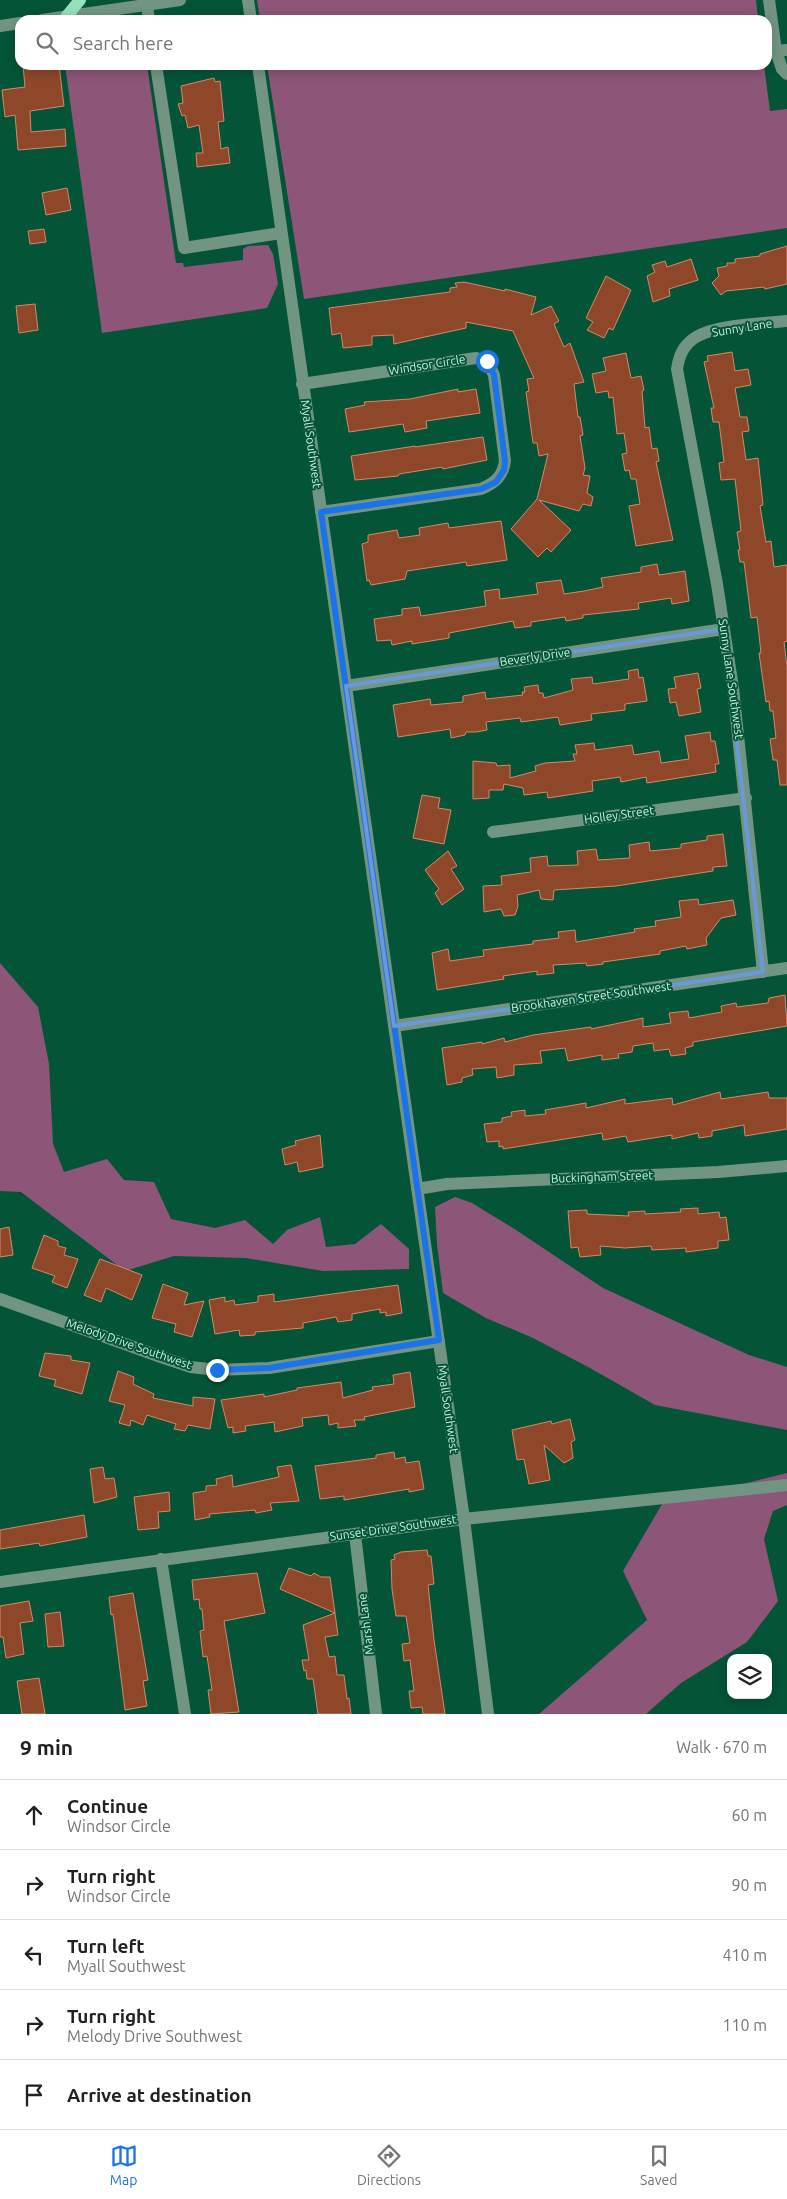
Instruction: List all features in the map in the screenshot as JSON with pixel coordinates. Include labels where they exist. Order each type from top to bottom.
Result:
[{"type":"main road","points":[[68,15],[80,0]]},
{"type":"street","points":[[80,15],[180,0]]},
{"type":"street","points":[[248,0],[250,15]]},
{"type":"street","points":[[769,0],[781,51],[782,69],[787,74]]},
{"type":"street","points":[[147,5],[148,15]]},
{"type":"street","points":[[0,26],[15,24]]},
{"type":"street","points":[[157,70],[184,248],[281,233]]},
{"type":"street","name":"Myall Southwest","points":[[259,70],[464,1519],[488,1714]]},
{"type":"street","name":"Sunny Lane","points":[[681,389],[677,370],[679,358],[682,350],[696,337],[725,329],[787,321]]},
{"type":"street","name":"Windsor Circle","points":[[302,384],[476,358],[487,361],[494,375],[505,461],[504,470],[496,482],[481,489],[321,512]]},
{"type":"street","name":"Sunny Lane Southwest","points":[[681,389],[724,629],[746,798],[762,972]]},
{"type":"street","name":"Beverly Drive","points":[[346,686],[724,629]]},
{"type":"street","name":"Holley Street","points":[[493,832],[746,798]]},
{"type":"street","name":"Brookhaven Street Southwest","points":[[394,1026],[787,968]]},
{"type":"street","name":"Buckingham Street","points":[[417,1188],[447,1184],[718,1172],[787,1166]]},
{"type":"street","name":"Melody Drive Southwest","points":[[0,1300],[191,1367],[217,1370],[269,1368],[439,1340]]},
{"type":"street","name":"Sunset Drive Southwest","points":[[0,1582],[464,1519],[787,1484]]},
{"type":"street","name":"Marsh Lane","points":[[355,1534],[376,1714]]},
{"type":"street","points":[[161,1559],[185,1714]]},
{"type":"highlighted area","points":[[724,629],[763,972],[394,1026],[346,686]]},
{"type":"shaded area","points":[[257,0],[756,0],[758,15],[259,15]]},
{"type":"shaded area","points":[[66,70],[148,70],[176,263],[183,263],[184,267],[243,260],[243,249],[248,246],[268,245],[273,254],[278,284],[267,308],[102,333]]},
{"type":"shaded area","points":[[268,70],[765,70],[770,111],[787,109],[787,228],[304,299]]},
{"type":"shaded area","points":[[0,963],[38,1007],[49,1064],[53,1144],[64,1172],[107,1159],[124,1180],[154,1182],[171,1219],[215,1228],[245,1220],[273,1244],[287,1230],[320,1217],[326,1247],[355,1244],[381,1224],[409,1249],[409,1269],[323,1271],[246,1258],[174,1256],[125,1271],[21,1192],[0,1191]]},
{"type":"shaded area","points":[[455,1197],[472,1203],[513,1228],[603,1288],[749,1355],[787,1367],[787,1430],[655,1405],[590,1368],[533,1338],[486,1318],[443,1293],[435,1207]]},
{"type":"shaded area","points":[[787,1473],[787,1505],[773,1511],[764,1539],[778,1601],[747,1642],[681,1683],[646,1714],[539,1714],[647,1620],[623,1571],[662,1504]]},
{"type":"building","points":[[23,70],[60,70],[64,106],[30,111],[31,132],[65,129],[66,146],[18,150],[15,115],[5,117],[2,90],[25,87]]},
{"type":"building","points":[[214,78],[215,82],[220,81],[224,121],[218,122],[221,149],[228,147],[230,163],[197,167],[196,153],[203,153],[199,125],[188,128],[185,115],[182,116],[178,104],[183,103],[181,86]]},
{"type":"building","points":[[67,188],[71,210],[46,215],[42,193]]},
{"type":"building","points":[[44,229],[46,242],[30,244],[28,231]]},
{"type":"building","points":[[787,246],[787,284],[765,289],[764,287],[726,291],[721,295],[712,283],[719,276],[717,268],[727,266],[727,263],[735,263],[735,259],[760,256],[760,254]]},
{"type":"building","points":[[691,259],[698,280],[669,289],[670,296],[653,302],[647,276],[655,272],[652,265],[665,261],[667,267]]},
{"type":"building","points":[[606,276],[631,290],[613,330],[609,328],[604,338],[587,330],[593,322],[586,318]]},
{"type":"building","points":[[464,282],[505,291],[505,289],[536,297],[531,315],[551,306],[559,321],[554,324],[564,347],[570,343],[584,382],[574,384],[578,417],[580,417],[583,435],[580,436],[585,468],[583,475],[590,476],[587,493],[593,497],[591,506],[583,504],[579,511],[539,500],[571,530],[551,552],[547,548],[538,557],[511,529],[537,499],[548,454],[539,456],[537,443],[533,443],[526,392],[529,391],[527,379],[534,378],[513,331],[466,322],[466,328],[394,344],[393,335],[372,336],[372,345],[343,348],[341,333],[332,335],[329,308],[450,292],[450,288],[457,287],[455,283]]},
{"type":"building","points":[[35,304],[38,330],[19,333],[16,306]]},
{"type":"building","points":[[732,352],[735,371],[748,369],[751,385],[735,388],[740,417],[747,417],[749,431],[742,432],[746,460],[758,458],[763,505],[760,506],[766,542],[771,541],[774,567],[787,565],[787,641],[784,642],[787,667],[787,785],[780,785],[777,760],[773,760],[770,739],[776,738],[773,711],[770,711],[769,701],[766,702],[759,653],[761,653],[757,617],[751,618],[744,562],[740,562],[738,550],[740,550],[737,532],[741,531],[735,479],[721,480],[719,463],[724,462],[719,422],[713,422],[711,408],[714,408],[704,362],[708,361],[707,356]]},
{"type":"building","points":[[626,353],[631,378],[641,376],[644,390],[642,391],[645,428],[649,427],[652,449],[657,448],[659,461],[656,462],[673,540],[636,546],[629,506],[640,504],[636,479],[631,479],[629,470],[625,471],[622,454],[627,453],[624,433],[617,434],[613,397],[609,398],[608,391],[596,393],[592,374],[606,371],[603,358]]},
{"type":"building","points":[[458,389],[458,392],[476,389],[480,413],[426,421],[427,428],[405,432],[403,424],[349,432],[345,409],[365,405],[364,402],[410,399]]},
{"type":"building","points":[[483,437],[487,460],[443,469],[442,467],[399,474],[398,476],[355,480],[351,456]]},
{"type":"building","points":[[501,521],[507,560],[467,566],[466,562],[407,571],[405,579],[371,585],[369,580],[367,581],[362,544],[368,542],[368,535],[397,530],[399,538],[420,535],[419,528],[448,523],[449,528]]},
{"type":"building","points":[[657,564],[659,575],[685,571],[689,601],[672,604],[671,598],[638,603],[639,609],[583,615],[583,618],[566,621],[565,617],[531,622],[531,626],[515,628],[513,621],[449,633],[449,638],[412,644],[412,641],[392,645],[391,640],[377,641],[374,619],[402,615],[402,609],[419,607],[421,616],[486,606],[484,591],[499,589],[500,599],[538,594],[536,583],[561,580],[564,594],[584,591],[603,587],[601,578],[641,572],[641,567]]},
{"type":"building","points":[[638,669],[639,678],[643,677],[647,701],[625,704],[625,710],[591,714],[592,720],[560,725],[558,717],[521,722],[520,718],[486,722],[487,730],[466,732],[465,735],[451,738],[450,729],[398,737],[393,705],[430,699],[431,705],[463,702],[463,696],[485,692],[486,699],[523,695],[522,692],[525,692],[524,687],[538,685],[539,693],[543,693],[544,698],[573,690],[571,679],[592,677],[593,684],[629,679],[628,671]]},
{"type":"building","points":[[698,673],[701,688],[697,689],[701,712],[679,716],[676,702],[670,703],[668,689],[676,688],[674,677]]},
{"type":"building","points":[[710,732],[711,741],[715,741],[719,764],[715,764],[716,772],[647,783],[646,777],[621,782],[620,777],[592,781],[593,791],[548,798],[547,792],[524,795],[523,788],[504,784],[503,790],[489,790],[489,798],[473,799],[473,761],[496,763],[497,766],[510,765],[510,778],[536,771],[535,766],[545,763],[575,761],[573,754],[577,754],[575,745],[594,743],[595,750],[632,745],[634,755],[659,751],[661,763],[689,759],[685,736]]},
{"type":"building","points":[[422,795],[440,798],[438,808],[451,810],[444,844],[413,838]]},
{"type":"building","points":[[723,834],[727,866],[713,867],[713,871],[616,886],[554,890],[553,900],[541,899],[539,890],[517,895],[518,906],[515,915],[504,916],[501,909],[484,912],[483,886],[502,885],[501,876],[531,872],[530,858],[547,856],[548,866],[578,865],[577,851],[596,849],[598,860],[630,858],[629,845],[649,842],[650,851],[681,848],[681,844],[707,840],[707,836]]},
{"type":"building","points":[[448,851],[457,866],[451,869],[464,889],[442,905],[435,893],[439,889],[425,870]]},
{"type":"building","points":[[698,899],[699,905],[733,900],[736,915],[721,918],[706,938],[707,945],[687,949],[686,946],[660,951],[660,954],[603,962],[603,964],[587,966],[586,963],[553,965],[554,973],[537,975],[537,971],[503,976],[504,979],[437,990],[432,953],[448,949],[450,961],[484,956],[483,950],[533,944],[533,941],[559,938],[558,932],[575,930],[576,942],[635,932],[634,929],[656,926],[655,921],[681,917],[679,901]]},
{"type":"building","points":[[785,995],[787,1026],[693,1042],[693,1046],[685,1048],[686,1054],[671,1056],[669,1049],[654,1051],[653,1043],[633,1046],[632,1052],[618,1054],[619,1058],[602,1060],[602,1055],[568,1061],[565,1048],[540,1051],[542,1063],[514,1065],[514,1075],[497,1078],[496,1067],[472,1069],[473,1075],[462,1078],[462,1082],[447,1085],[442,1048],[482,1042],[482,1044],[504,1038],[505,1042],[533,1035],[591,1027],[591,1029],[643,1018],[643,1027],[671,1023],[669,1013],[688,1011],[689,1018],[722,1012],[721,1006],[736,1003],[737,1007],[768,1003],[769,998]]},
{"type":"building","points":[[720,1092],[721,1099],[768,1092],[769,1098],[787,1098],[787,1129],[745,1136],[744,1125],[712,1131],[712,1136],[699,1138],[698,1133],[672,1139],[672,1135],[628,1142],[626,1136],[603,1140],[602,1133],[503,1149],[503,1146],[499,1147],[499,1141],[487,1142],[484,1124],[502,1122],[502,1118],[512,1116],[511,1112],[525,1110],[525,1116],[546,1114],[545,1110],[586,1103],[586,1108],[625,1099],[625,1104],[672,1098],[673,1105]]},
{"type":"building","points":[[320,1135],[323,1167],[299,1172],[297,1162],[285,1165],[282,1149],[296,1145],[295,1141]]},
{"type":"building","points":[[698,1208],[698,1214],[719,1212],[720,1218],[726,1217],[729,1240],[718,1241],[718,1248],[686,1252],[686,1248],[652,1250],[651,1246],[625,1248],[600,1246],[601,1255],[580,1257],[578,1247],[571,1248],[568,1211],[587,1210],[587,1214],[629,1216],[628,1212],[645,1211],[645,1214],[681,1212],[680,1209]]},
{"type":"building","points":[[9,1227],[13,1255],[0,1257],[0,1229]]},
{"type":"building","points":[[44,1235],[58,1241],[58,1246],[66,1248],[64,1255],[78,1259],[67,1288],[52,1282],[55,1276],[32,1268]]},
{"type":"building","points":[[100,1259],[142,1275],[132,1300],[106,1288],[101,1302],[84,1295]]},
{"type":"building","points":[[163,1284],[188,1293],[184,1305],[204,1301],[192,1337],[174,1332],[176,1324],[152,1318]]},
{"type":"building","points":[[398,1285],[402,1313],[386,1316],[386,1312],[380,1313],[380,1309],[352,1314],[352,1320],[338,1322],[336,1317],[303,1323],[303,1328],[255,1332],[255,1335],[240,1336],[239,1330],[215,1334],[209,1300],[225,1297],[225,1302],[234,1300],[235,1305],[258,1302],[258,1296],[274,1294],[274,1302]]},
{"type":"building","points":[[45,1353],[71,1356],[71,1360],[90,1363],[82,1394],[54,1386],[56,1380],[39,1376]]},
{"type":"building","points":[[118,1371],[134,1377],[133,1384],[154,1394],[153,1398],[193,1406],[193,1397],[215,1399],[210,1429],[188,1425],[185,1431],[174,1429],[176,1424],[147,1415],[143,1425],[131,1420],[130,1426],[119,1423],[125,1405],[109,1401]]},
{"type":"building","points":[[410,1372],[415,1407],[364,1417],[365,1420],[354,1420],[356,1426],[338,1428],[338,1423],[329,1425],[328,1415],[302,1418],[303,1426],[275,1432],[274,1422],[245,1426],[246,1431],[233,1433],[233,1427],[228,1428],[221,1400],[264,1394],[264,1397],[297,1390],[297,1388],[341,1382],[343,1398],[373,1390],[372,1387],[394,1384],[393,1375]]},
{"type":"building","points":[[570,1419],[575,1440],[571,1442],[573,1458],[564,1463],[544,1445],[550,1480],[529,1484],[524,1459],[517,1460],[512,1430],[551,1421],[552,1424]]},
{"type":"building","points":[[394,1452],[395,1459],[405,1457],[406,1463],[419,1461],[424,1489],[409,1492],[409,1489],[344,1500],[344,1496],[320,1499],[315,1466],[376,1458],[376,1455]]},
{"type":"building","points":[[291,1465],[299,1501],[270,1503],[272,1510],[256,1513],[255,1510],[209,1514],[210,1517],[195,1520],[193,1493],[206,1491],[206,1486],[217,1485],[216,1479],[232,1475],[233,1487],[279,1477],[277,1467]]},
{"type":"building","points":[[103,1467],[105,1479],[114,1478],[117,1497],[94,1503],[90,1469]]},
{"type":"building","points":[[169,1492],[170,1511],[158,1512],[159,1528],[138,1530],[134,1497]]},
{"type":"building","points":[[84,1515],[87,1537],[40,1546],[39,1543],[0,1549],[0,1530]]},
{"type":"building","points":[[427,1550],[428,1556],[431,1556],[434,1584],[428,1585],[445,1714],[423,1714],[422,1707],[411,1708],[409,1691],[414,1691],[410,1660],[404,1661],[402,1644],[410,1643],[406,1616],[396,1616],[392,1589],[391,1560],[395,1559],[394,1555],[401,1552]]},
{"type":"building","points":[[289,1568],[311,1576],[314,1573],[321,1577],[330,1577],[335,1613],[280,1589]]},
{"type":"building","points":[[257,1573],[265,1613],[224,1621],[239,1712],[211,1714],[208,1690],[212,1690],[207,1656],[203,1657],[200,1631],[204,1630],[202,1609],[200,1609],[199,1599],[194,1600],[192,1580]]},
{"type":"building","points":[[133,1593],[148,1680],[143,1681],[147,1706],[125,1710],[113,1614],[111,1615],[109,1597]]},
{"type":"building","points":[[29,1601],[33,1621],[20,1623],[24,1654],[6,1658],[3,1637],[0,1637],[0,1606]]},
{"type":"building","points":[[60,1612],[64,1646],[48,1647],[45,1614]]},
{"type":"building","points":[[335,1613],[338,1635],[325,1637],[329,1657],[335,1656],[337,1675],[344,1675],[351,1714],[318,1714],[313,1679],[307,1679],[302,1660],[309,1660],[303,1625]]},
{"type":"building","points":[[39,1678],[45,1714],[22,1714],[17,1681]]},
{"type":"route","points":[[217,1370],[269,1368],[439,1340],[321,512],[481,489],[496,482],[504,470],[504,447],[494,375],[492,367],[487,361]]}]
